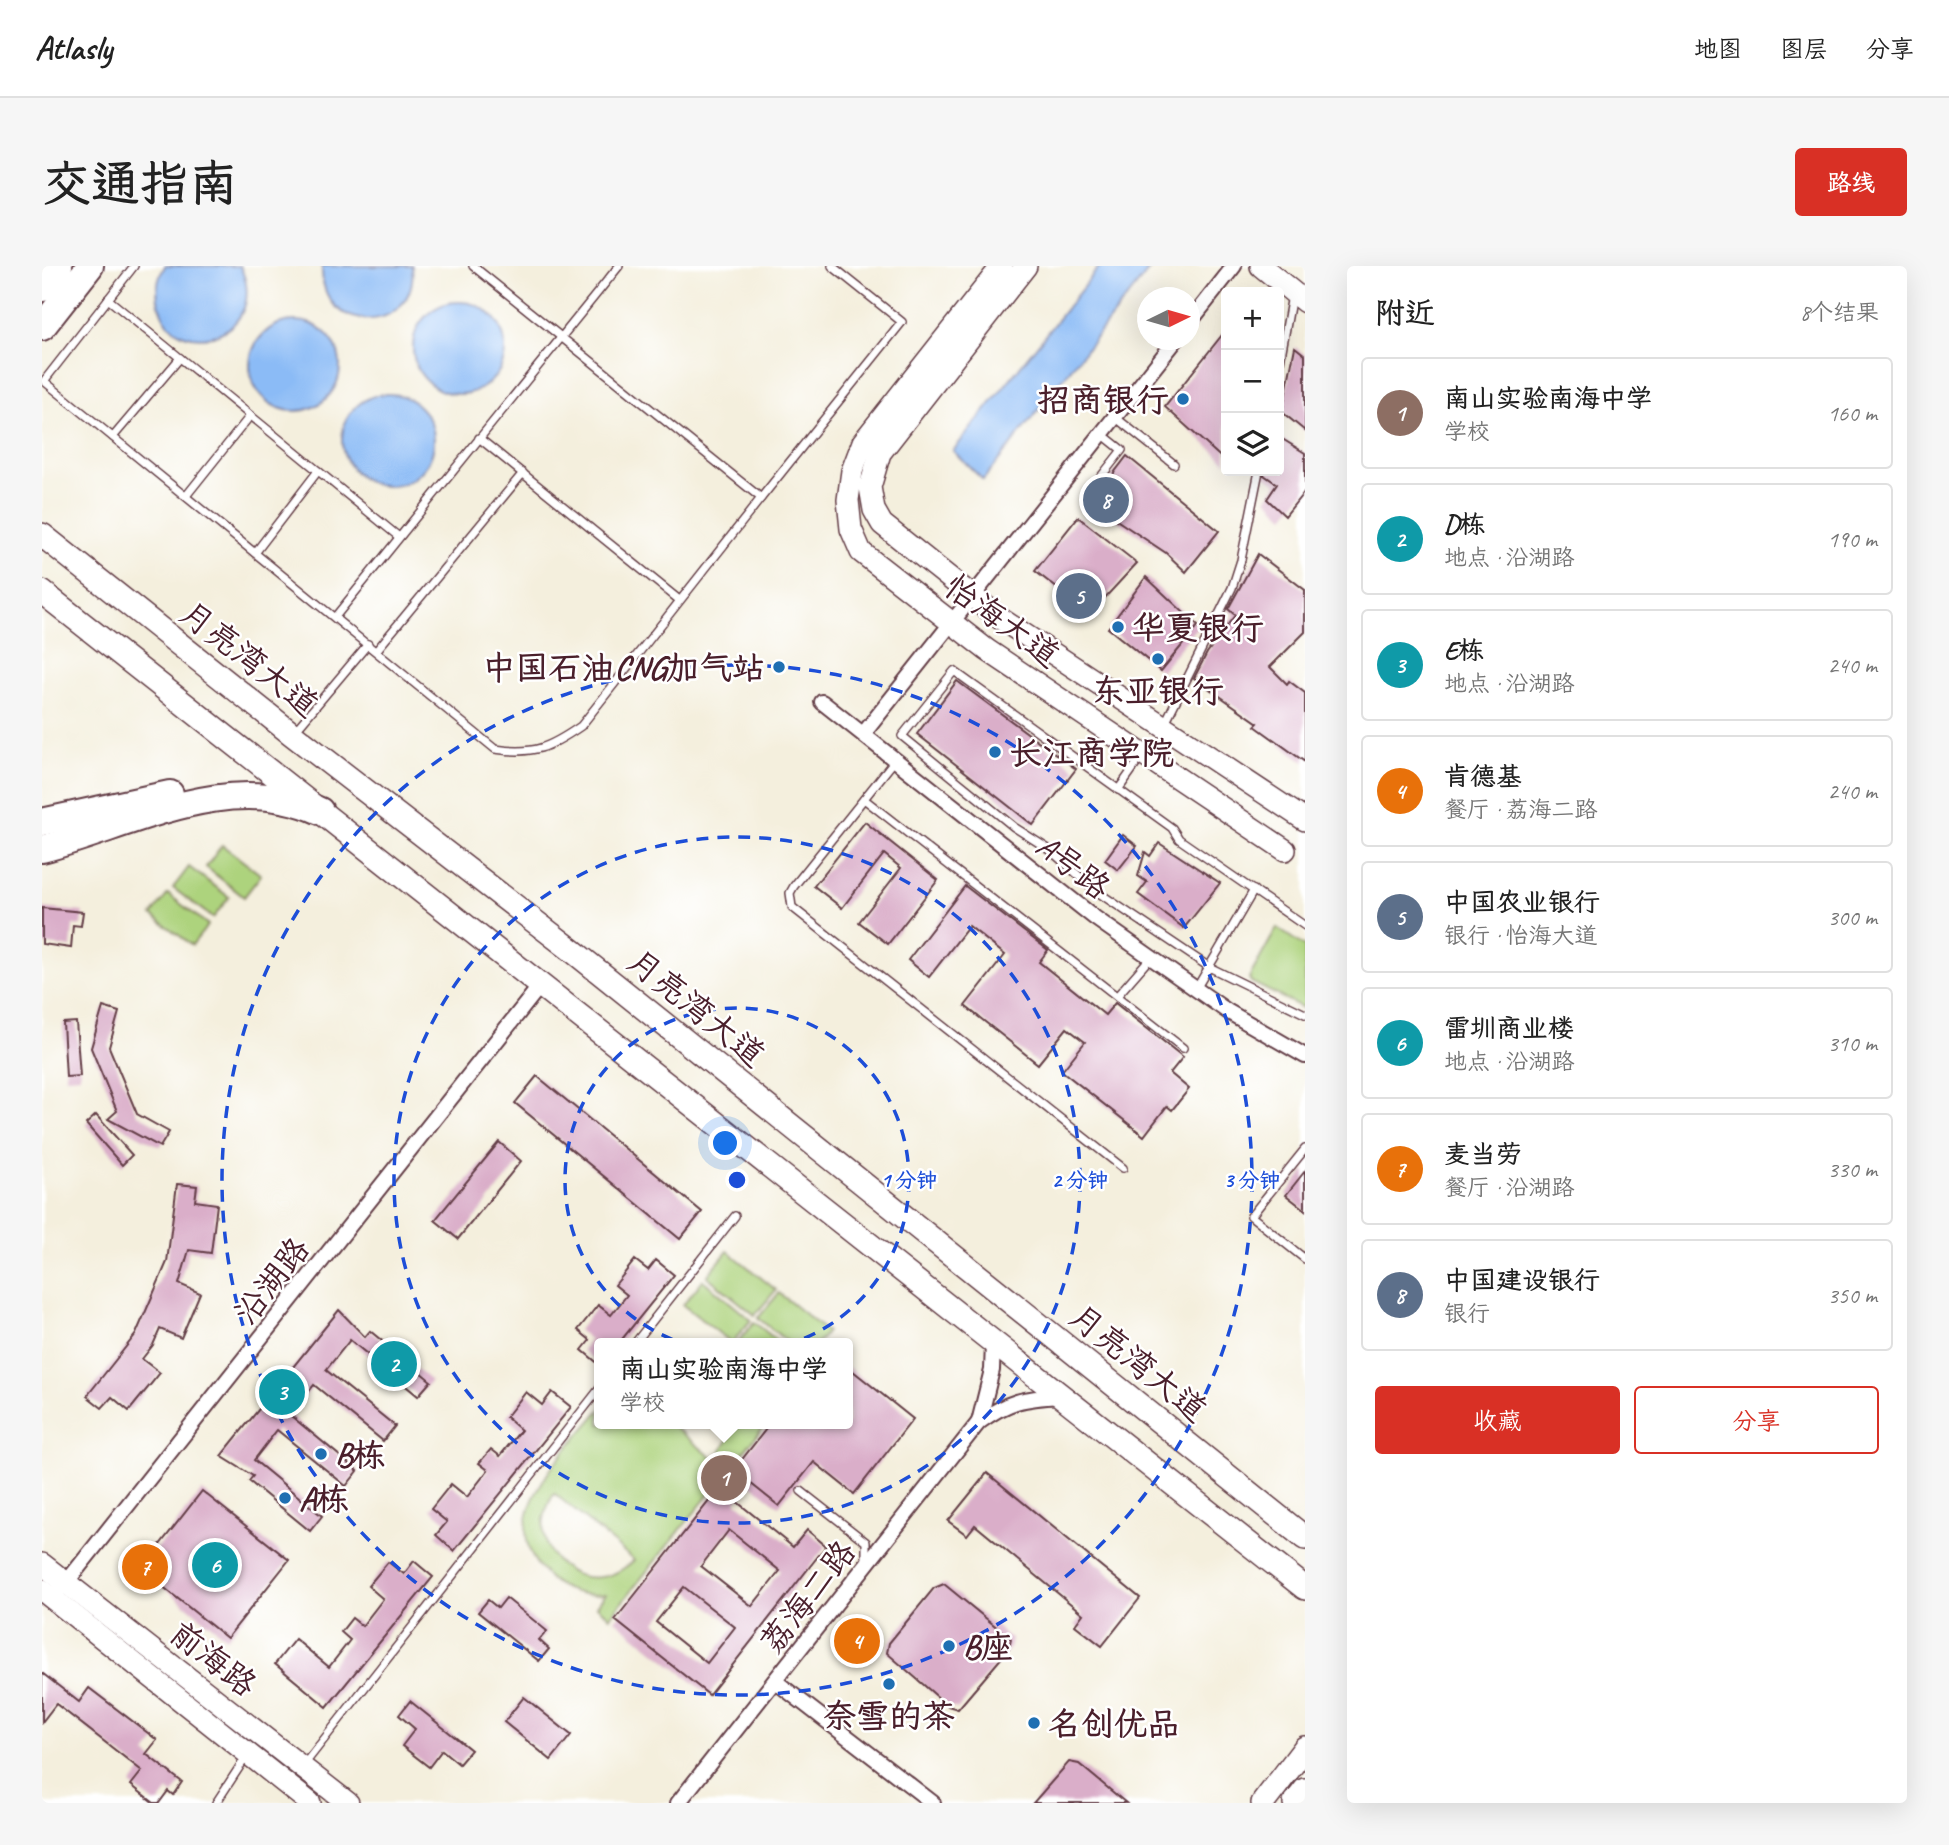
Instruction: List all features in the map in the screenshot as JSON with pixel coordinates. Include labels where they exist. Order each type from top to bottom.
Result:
[{"type":"highway","points":[[42,288],[60,266]]},
{"type":"highway","points":[[42,327],[90,266]]},
{"type":"highway","points":[[42,822],[182,792],[220,791],[284,798],[320,811]]},
{"type":"highway","points":[[42,849],[92,836],[174,808],[248,795]]},
{"type":"main road","name":"月亮湾大道","points":[[42,535],[292,734],[573,951],[1305,1538]]},
{"type":"main road","points":[[42,592],[539,987],[1304,1588]]},
{"type":"main road","points":[[1263,1803],[1305,1748]]},
{"type":"main road","points":[[1295,1803],[1305,1790]]},
{"type":"street","points":[[872,448],[1002,266]]},
{"type":"street","points":[[872,448],[1026,266]]},
{"type":"street","points":[[1200,309],[1234,266]]},
{"type":"street","points":[[1261,266],[1299,297]]},
{"type":"street","points":[[864,733],[1168,350]]},
{"type":"street","name":"怡海大道","points":[[872,448],[870,487],[874,510],[882,524],[972,597],[1305,820]]},
{"type":"street","name":"怡海大道","points":[[872,448],[852,471],[848,500],[851,529],[862,552],[1022,675],[1286,850]]},
{"type":"street","name":"A号路","points":[[822,702],[1061,892],[1196,989],[1267,1036],[1305,1056]]},
{"type":"street","name":"沿湖路","points":[[51,1594],[539,987]]},
{"type":"street","name":"荔海二路","points":[[979,1423],[992,1370],[993,1343]]},
{"type":"street","name":"荔海二路","points":[[678,1803],[979,1423],[1002,1406],[1024,1398],[1060,1396]]},
{"type":"street","name":"前海路","points":[[42,1564],[51,1594],[310,1803]]},
{"type":"street","name":"前海路","points":[[51,1594],[303,1767],[348,1803]]},
{"type":"street","points":[[775,1681],[933,1803]]},
{"type":"lane","points":[[134,266],[44,381],[495,749],[517,752],[542,750],[581,726],[678,599],[902,322],[832,266]]},
{"type":"lane","points":[[473,266],[761,498]]},
{"type":"lane","points":[[335,617],[616,269],[606,266]]},
{"type":"lane","points":[[1284,350],[1299,297]]},
{"type":"lane","points":[[108,299],[399,537]]},
{"type":"lane","points":[[113,437],[180,358]]},
{"type":"lane","points":[[186,496],[250,415]]},
{"type":"lane","points":[[1115,417],[1174,464]]},
{"type":"lane","points":[[1088,493],[1122,450],[1101,434]]},
{"type":"lane","points":[[480,438],[678,599]]},
{"type":"lane","points":[[255,553],[318,471]]},
{"type":"lane","points":[[376,651],[523,473]]},
{"type":"lane","points":[[1164,727],[1232,588],[1241,560],[1258,476]]},
{"type":"lane","points":[[292,734],[368,644]]},
{"type":"lane","points":[[1305,926],[1216,866],[1179,839],[1172,828],[954,671],[902,736],[1014,827],[1050,850],[1096,891],[1209,967],[1305,1014]]},
{"type":"lane","points":[[1118,790],[1143,755]]},
{"type":"lane","points":[[895,760],[794,886],[790,893],[792,907],[1122,1168]]},
{"type":"lane","points":[[864,799],[1183,1048]]},
{"type":"lane","points":[[1196,989],[1254,890]]},
{"type":"lane","points":[[1117,996],[1150,957]]},
{"type":"lane","points":[[1305,1149],[1251,1216],[1305,1259]]},
{"type":"lane","points":[[639,1338],[735,1216]]},
{"type":"lane","points":[[303,1767],[594,1396]]},
{"type":"lane","points":[[800,1491],[866,1542],[866,1565]]},
{"type":"lane","points":[[216,1803],[248,1753]]},
{"type":"green space","points":[[222,845],[261,875],[244,897],[206,867]]},
{"type":"green space","points":[[189,867],[229,897],[213,918],[173,888]]},
{"type":"green space","points":[[168,894],[208,925],[192,945],[152,915]]},
{"type":"green space","points":[[1277,928],[1305,947],[1305,1009],[1251,982],[1249,978]]},
{"type":"green space","points":[[728,1251],[776,1290],[755,1315],[707,1276]]},
{"type":"green space","points":[[703,1280],[751,1320],[736,1338],[726,1338],[683,1305]]},
{"type":"green space","points":[[779,1293],[827,1332],[822,1338],[783,1338],[758,1318]]},
{"type":"green space","points":[[754,1322],[774,1338],[741,1338]]},
{"type":"green space","points":[[594,1417],[594,1429],[677,1429],[715,1460],[736,1429],[762,1429],[610,1617],[597,1606],[605,1594],[573,1592],[559,1585],[546,1575],[531,1554],[526,1532],[529,1510],[539,1488]],"holes":[[[554,1494],[634,1560],[615,1573],[596,1578],[577,1575],[562,1566],[550,1552],[544,1535],[545,1515]]]},
{"type":"water","points":[[165,266],[240,266],[247,289],[244,309],[234,324],[219,334],[202,338],[185,335],[170,326],[160,308],[157,292]]},
{"type":"water","points":[[322,266],[412,266],[410,289],[401,305],[386,315],[369,319],[351,316],[336,307],[325,290]]},
{"type":"water","points":[[1100,266],[1152,266],[983,480],[953,451]]},
{"type":"water","points":[[459,302],[476,306],[491,316],[501,331],[505,348],[501,365],[491,380],[476,390],[459,394],[442,390],[427,380],[417,365],[413,348],[417,331],[427,316],[442,306]]},
{"type":"water","points":[[286,321],[304,321],[320,328],[333,341],[340,357],[340,375],[333,391],[320,404],[304,411],[286,411],[270,404],[257,391],[250,375],[250,357],[257,341],[270,328]]},
{"type":"water","points":[[388,394],[405,398],[420,408],[430,423],[434,440],[430,457],[420,472],[405,482],[388,486],[371,482],[356,472],[346,457],[342,440],[346,423],[356,408],[371,398]]},
{"type":"building","points":[[1221,336],[1221,457],[1165,407]]},
{"type":"building","points":[[1295,347],[1305,355],[1305,431],[1284,414]]},
{"type":"building","points":[[1284,440],[1305,453],[1305,491],[1285,516],[1267,499],[1277,484],[1265,476],[1284,476]]},
{"type":"building","points":[[1127,456],[1219,531],[1186,572],[1166,553],[1091,503]]},
{"type":"building","points":[[1078,517],[1137,563],[1090,614],[1035,571]]},
{"type":"building","points":[[1258,554],[1305,590],[1305,632],[1270,667],[1287,684],[1289,681],[1305,693],[1305,762],[1255,726],[1258,723],[1194,678],[1207,653],[1235,615],[1228,609]]},
{"type":"building","points":[[1146,577],[1198,626],[1161,671],[1108,628]]},
{"type":"building","name":"长江商学院","points":[[957,681],[1076,769],[1033,825],[917,734]]},
{"type":"building","points":[[865,822],[938,880],[888,944],[859,922],[901,868],[884,854],[842,908],[814,886]]},
{"type":"building","points":[[1123,835],[1137,846],[1118,870],[1105,860]]},
{"type":"building","points":[[1159,843],[1220,883],[1184,928],[1138,894],[1147,882],[1138,876],[1145,852],[1150,856]]},
{"type":"building","points":[[965,886],[1048,950],[1039,962],[1105,1015],[1115,1003],[1183,1057],[1170,1073],[1189,1089],[1172,1110],[1167,1106],[1144,1136],[1062,1071],[1085,1042],[1067,1028],[1038,1064],[965,1006],[1005,955],[969,926],[929,977],[908,960]]},
{"type":"building","points":[[42,908],[83,912],[81,926],[73,925],[71,948],[42,944]]},
{"type":"building","points":[[103,1007],[119,1012],[109,1047],[137,1114],[169,1132],[160,1147],[108,1119],[117,1111],[91,1048]]},
{"type":"building","points":[[76,1022],[80,1076],[66,1077],[63,1023]]},
{"type":"building","points":[[537,1076],[702,1212],[680,1239],[515,1103]]},
{"type":"building","points":[[96,1115],[132,1155],[122,1165],[86,1124]]},
{"type":"building","points":[[499,1142],[521,1161],[458,1239],[435,1220]]},
{"type":"building","points":[[1305,1171],[1305,1210],[1286,1195]]},
{"type":"building","points":[[177,1184],[197,1186],[195,1201],[217,1204],[211,1253],[189,1250],[179,1284],[200,1293],[181,1338],[160,1329],[153,1345],[142,1359],[160,1373],[129,1411],[112,1397],[102,1408],[87,1396],[136,1334],[167,1262]]},
{"type":"building","points":[[635,1260],[648,1270],[656,1260],[674,1275],[623,1338],[594,1338],[594,1360],[582,1350],[590,1340],[578,1330],[598,1305],[611,1315],[627,1295],[615,1285]]},
{"type":"building","points":[[339,1310],[365,1337],[370,1331],[431,1381],[418,1396],[350,1340],[326,1370],[395,1426],[383,1441],[314,1385],[290,1415],[358,1471],[346,1486],[277,1430],[254,1460],[322,1516],[310,1531],[249,1481],[253,1476],[221,1456]]},
{"type":"building","points":[[853,1371],[913,1419],[854,1494],[814,1462],[779,1506],[750,1483],[736,1501],[793,1547],[807,1530],[826,1546],[709,1695],[615,1620],[766,1429],[853,1429]],"holes":[[[729,1530],[780,1571],[752,1606],[701,1566]],[[684,1587],[735,1627],[707,1663],[656,1622]]]},
{"type":"building","points":[[526,1392],[542,1405],[552,1392],[571,1407],[454,1551],[436,1535],[447,1522],[431,1509],[451,1484],[467,1497],[488,1470],[479,1463],[491,1449],[500,1456],[521,1430],[506,1417]]},
{"type":"building","points":[[987,1473],[1140,1598],[1102,1646],[1075,1625],[1083,1614],[975,1525],[967,1535],[948,1521]]},
{"type":"building","points":[[202,1491],[289,1560],[227,1638],[141,1569]]},
{"type":"building","points":[[414,1561],[433,1577],[327,1707],[275,1664],[295,1639],[329,1667],[350,1640],[341,1632],[352,1618],[362,1626],[383,1599],[368,1586],[388,1562],[404,1574]]},
{"type":"building","name":"B座","points":[[944,1584],[1011,1639],[1009,1649],[958,1709],[948,1706],[887,1653],[889,1643],[934,1588]]},
{"type":"building","points":[[506,1598],[547,1631],[539,1640],[549,1649],[539,1661],[478,1612],[488,1600],[498,1608]]},
{"type":"building","points":[[42,1673],[79,1702],[89,1688],[157,1740],[146,1754],[182,1782],[173,1795],[168,1791],[159,1803],[154,1803],[131,1785],[142,1771],[56,1704],[42,1722]]},
{"type":"building","points":[[524,1697],[571,1735],[551,1760],[504,1722]]},
{"type":"building","points":[[410,1701],[471,1750],[459,1764],[442,1750],[429,1767],[402,1746],[415,1729],[399,1715]]},
{"type":"building","points":[[1069,1762],[1079,1764],[1126,1803],[1033,1803]]},
{"type":"place","name":"招商银行","points":[[1183,399]]},
{"type":"place","name":"中国建设银行","points":[[1106,500]]},
{"type":"place","name":"中国农业银行","points":[[1079,596]]},
{"type":"place","name":"华夏银行","points":[[1118,627]]},
{"type":"place","name":"东亚银行","points":[[1158,659]]},
{"type":"place","name":"中国石油CNG加气站","points":[[779,667]]},
{"type":"place","name":"长江商学院","points":[[995,752]]},
{"type":"place","name":"D栋","points":[[394,1364]]},
{"type":"place","name":"E栋","points":[[282,1392]]},
{"type":"place","name":"B栋","points":[[321,1454]]},
{"type":"place","name":"南山实验南海中学","points":[[724,1478]]},
{"type":"place","name":"A栋","points":[[285,1498]]},
{"type":"place","name":"雷圳商业楼","points":[[215,1565]]},
{"type":"place","name":"麦当劳","points":[[145,1567]]},
{"type":"place","name":"肯德基","points":[[857,1641]]},
{"type":"place","name":"B座","points":[[949,1646]]},
{"type":"place","name":"奈雪的茶","points":[[889,1684]]},
{"type":"place","name":"名创优品","points":[[1034,1723]]}]
